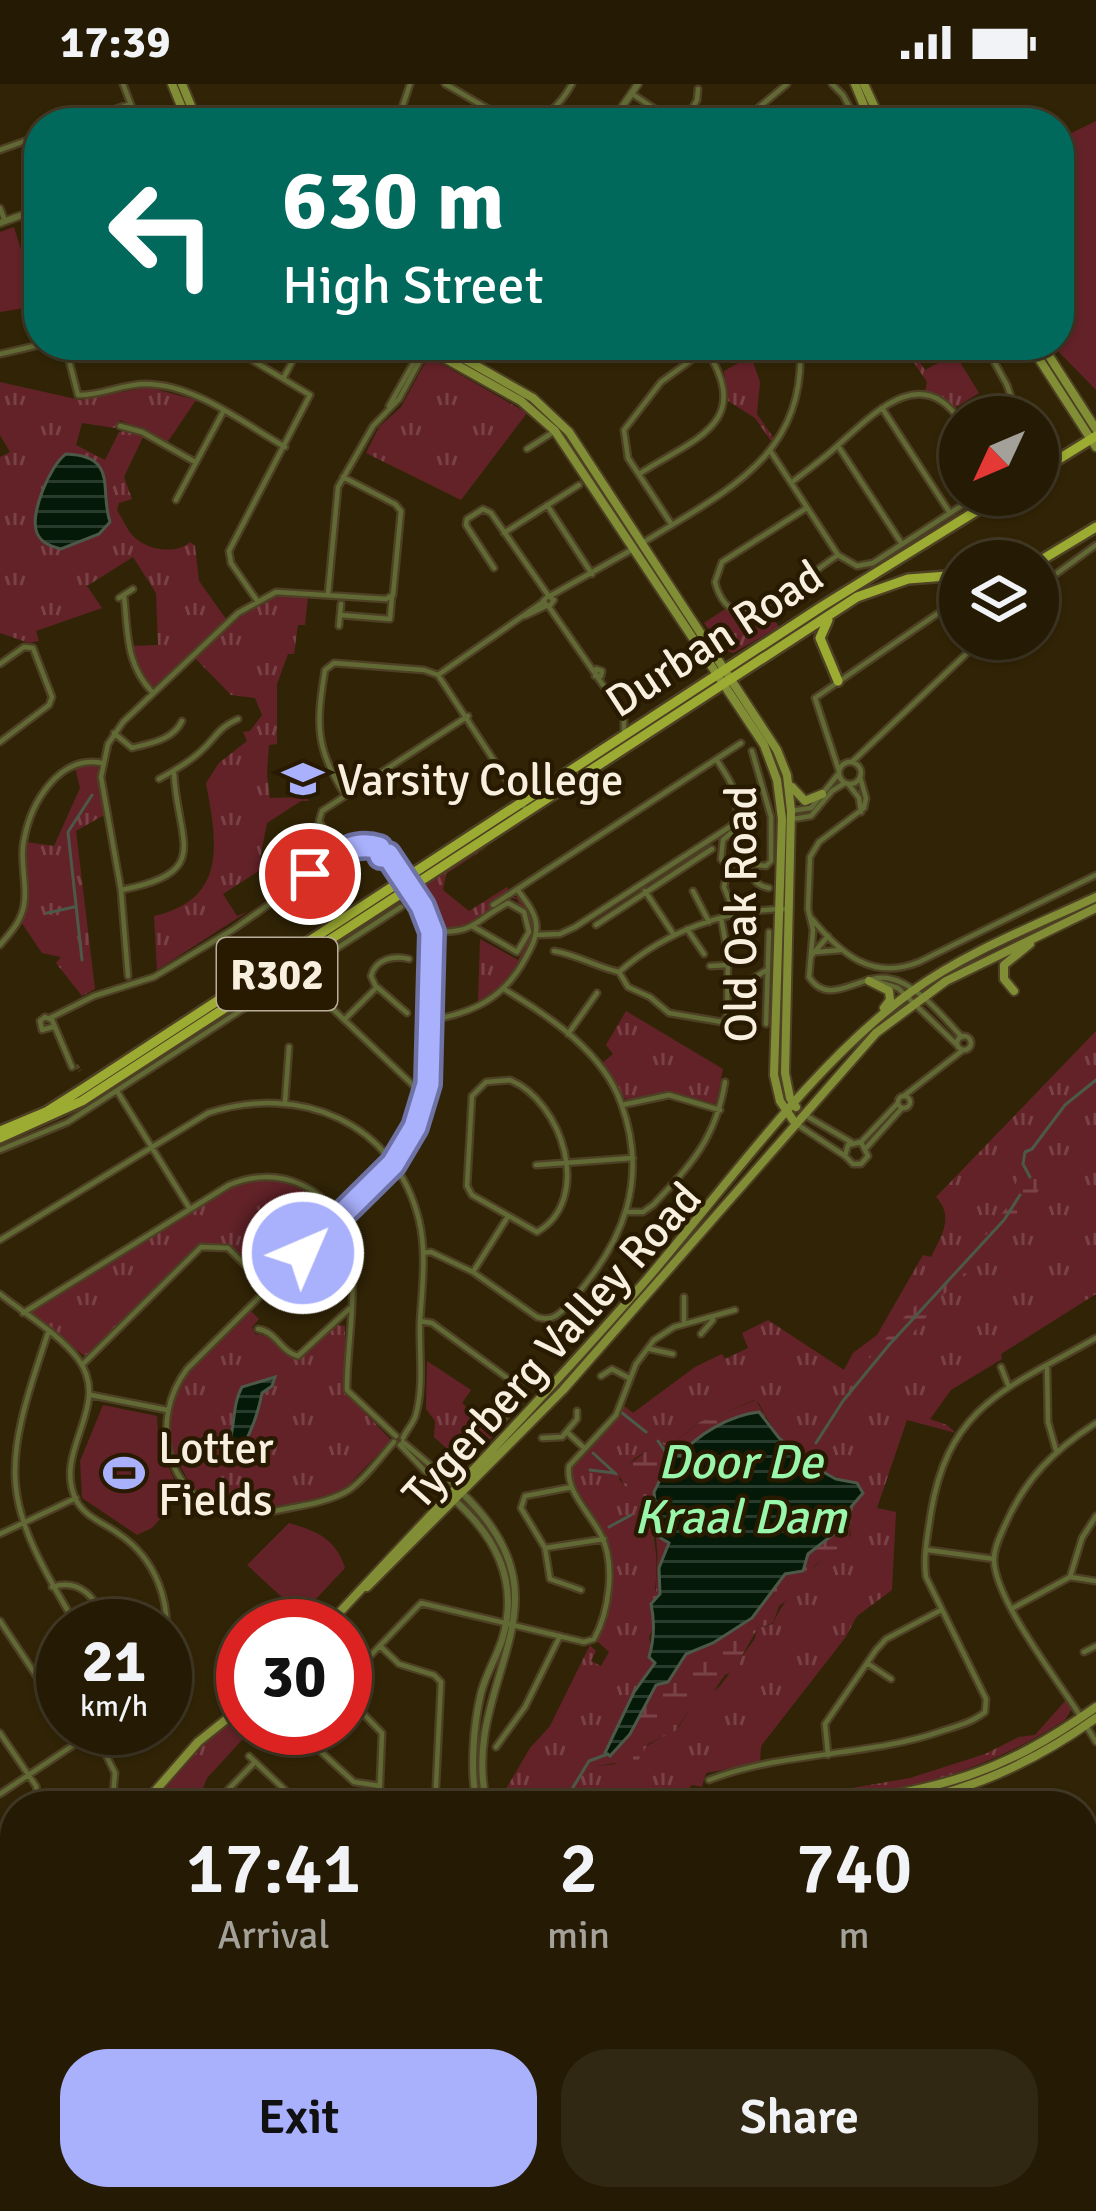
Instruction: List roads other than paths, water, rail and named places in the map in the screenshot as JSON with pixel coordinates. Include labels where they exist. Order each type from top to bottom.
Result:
[{"type":"main road","name":"Old Oak Road","points":[[449,360],[521,401],[556,431],[639,546]]},
{"type":"main road","name":"Old Oak Road","points":[[466,360],[533,398],[569,432],[639,546],[767,732],[787,775],[774,1033],[776,1089],[787,1115]]},
{"type":"main road","points":[[1040,360],[1095,438]]},
{"type":"main road","points":[[1051,360],[1095,438]]},
{"type":"main road","points":[[1059,459],[1095,438]]},
{"type":"main road","name":"Durban Road","points":[[407,884],[970,516]]},
{"type":"main road","points":[[1059,549],[1096,526]]},
{"type":"main road","name":"R302","points":[[845,604],[908,579],[939,579]]},
{"type":"main road","points":[[838,681],[820,634],[845,604]]},
{"type":"main road","name":"Durban Road","points":[[524,807],[622,737],[845,604]]},
{"type":"main road","name":"Old Oak Road","points":[[725,676],[764,746],[786,815]]},
{"type":"main road","points":[[787,775],[800,800],[824,796]]},
{"type":"main road","name":"R302","points":[[0,1135],[87,1087],[407,884]]},
{"type":"main road","points":[[913,997],[978,952],[1096,897]]},
{"type":"main road","points":[[913,997],[1096,908]]},
{"type":"main road","name":"Old Oak Road","points":[[783,911],[785,1073],[795,1106],[803,1114]]},
{"type":"main road","points":[[1017,987],[1003,976],[1007,959],[1044,932]]},
{"type":"main road","points":[[868,1028],[891,996],[885,986],[869,982]]},
{"type":"main road","name":"Tygerberg Valley Road","points":[[352,1599],[573,1364],[804,1096],[868,1028],[913,997]]},
{"type":"main road","name":"Tygerberg Valley Road","points":[[453,1493],[593,1357],[861,1048],[913,997]]},
{"type":"main road","points":[[774,1033],[781,1027],[785,1006]]},
{"type":"main road","points":[[785,1073],[791,1091],[804,1096]]},
{"type":"main road","points":[[787,1115],[795,1123]]},
{"type":"main road","points":[[958,1791],[999,1777],[1084,1721],[1096,1707]]},
{"type":"main road","points":[[916,1791],[972,1777],[1096,1718]]},
{"type":"main road","points":[[155,1789],[216,1728]]},
{"type":"street","points":[[123,84],[132,108]]},
{"type":"street","points":[[445,84],[490,108]]},
{"type":"street","points":[[622,108],[638,84]]},
{"type":"street","points":[[758,108],[787,84]]},
{"type":"street","points":[[689,108],[698,100],[698,88]]},
{"type":"street","points":[[632,93],[654,108]]},
{"type":"street","points":[[119,108],[130,104]]},
{"type":"street","points":[[0,208],[2,222]]},
{"type":"street","points":[[68,360],[78,395],[154,385],[193,395],[285,447]]},
{"type":"street","points":[[254,360],[307,391],[310,398],[229,551],[230,563],[258,602]]},
{"type":"street","points":[[284,377],[294,360]]},
{"type":"street","points":[[328,594],[336,492],[366,435],[399,398],[418,360]]},
{"type":"street","points":[[672,525],[624,448],[626,425],[661,382],[691,360]]},
{"type":"street","points":[[639,474],[720,416],[725,384],[715,360]]},
{"type":"street","points":[[346,795],[328,767],[320,741],[319,709],[328,666],[390,667],[438,675],[672,525],[741,480],[771,452],[794,410],[801,360]]},
{"type":"street","points":[[994,360],[1011,396]]},
{"type":"street","points":[[791,483],[881,408],[904,396],[927,395],[939,401]]},
{"type":"street","points":[[881,408],[939,496]]},
{"type":"street","points":[[176,500],[223,412]]},
{"type":"street","points":[[120,426],[142,432],[195,462]]},
{"type":"street","points":[[527,448],[556,431]]},
{"type":"street","points":[[838,446],[902,544]]},
{"type":"street","points":[[771,452],[838,555],[853,565],[865,566],[945,516]]},
{"type":"street","points":[[340,615],[390,619],[401,511],[343,477]]},
{"type":"street","points":[[504,533],[579,484]]},
{"type":"street","points":[[547,505],[592,574]]},
{"type":"street","points":[[807,507],[722,562],[715,583],[721,599],[735,610],[753,610],[838,555]]},
{"type":"street","points":[[494,568],[465,523],[481,510],[491,513],[624,715],[622,737]]},
{"type":"street","points":[[1059,571],[1096,544]]},
{"type":"street","points":[[133,590],[122,596],[132,664],[153,693]]},
{"type":"street","points":[[128,976],[121,890],[102,791],[102,763],[115,733],[238,613],[258,602],[282,591],[392,596]]},
{"type":"street","points":[[339,626],[341,604]]},
{"type":"street","points":[[861,812],[839,772],[814,700],[939,612]]},
{"type":"street","points":[[0,664],[23,647],[33,648],[52,699],[0,742]]},
{"type":"street","points":[[786,815],[808,810],[824,796],[839,772],[867,752],[961,660]]},
{"type":"street","points":[[438,675],[524,807]]},
{"type":"street","points":[[336,854],[319,818],[322,811],[468,716]]},
{"type":"street","points":[[158,779],[174,774],[203,750],[220,727],[238,719]]},
{"type":"street","points":[[115,733],[132,748],[158,742],[178,730],[182,721]]},
{"type":"street","points":[[493,904],[741,742]]},
{"type":"street","points":[[832,751],[860,773],[866,800],[861,812],[819,842],[812,853],[809,977],[821,989],[885,977],[971,1042],[959,1047]]},
{"type":"street","points":[[728,867],[770,863],[772,824],[752,752]]},
{"type":"street","points":[[824,796],[849,786],[860,773],[867,752]]},
{"type":"street","points":[[536,935],[568,931],[730,826],[737,799],[716,759]]},
{"type":"street","points":[[0,945],[23,908],[23,840],[40,796],[50,782],[78,763],[102,763]]},
{"type":"street","points":[[121,890],[159,882],[180,864],[185,841],[174,774]]},
{"type":"street","points":[[728,867],[721,859],[723,840],[742,823]]},
{"type":"street","points":[[0,1240],[151,1146],[222,1109],[251,1102],[312,1107],[348,1123],[393,1164],[415,1208],[423,1253],[417,1413],[351,1489],[330,1499],[272,1511],[230,1512],[197,1495],[177,1474],[166,1442],[167,1410],[184,1373],[393,1164],[415,1127],[427,1091],[432,932],[388,855],[388,845],[379,848],[361,843],[336,854],[230,931],[160,974],[94,996],[59,1016],[51,1025],[74,1066]]},
{"type":"street","points":[[596,925],[655,882],[712,849]]},
{"type":"street","points":[[751,865],[751,877],[758,886],[769,889]]},
{"type":"street","points":[[728,867],[724,887],[735,914]]},
{"type":"street","points":[[812,919],[841,950],[872,967],[909,966],[1096,875]]},
{"type":"street","points":[[431,1020],[476,1009],[504,989],[523,963],[536,935],[534,916],[518,889]]},
{"type":"street","points":[[693,891],[709,922]]},
{"type":"street","points":[[646,893],[674,935]]},
{"type":"street","points":[[432,932],[462,933],[472,926],[509,903],[524,912],[529,932],[517,952],[472,926]]},
{"type":"street","points":[[0,1150],[68,1122],[401,907]]},
{"type":"street","points":[[554,951],[619,972],[687,929],[735,914],[783,911]]},
{"type":"street","points":[[619,972],[629,988],[682,1017],[724,1021],[728,964],[721,918]]},
{"type":"street","points":[[687,929],[704,954]]},
{"type":"street","points":[[766,1024],[769,932]]},
{"type":"street","points":[[812,956],[828,936]]},
{"type":"street","points":[[812,956],[841,950]]},
{"type":"street","points":[[407,1013],[377,988],[371,976],[374,967],[394,957],[410,958]]},
{"type":"street","points":[[710,966],[728,964]]},
{"type":"street","points":[[728,987],[740,987],[768,969]]},
{"type":"street","points":[[296,974],[414,1086],[427,1091]]},
{"type":"street","points":[[344,1020],[377,988]]},
{"type":"street","points":[[423,1253],[431,1252],[473,1272],[539,1318],[554,1318],[607,1258],[626,1212],[633,1158],[622,1105],[601,1068],[568,1034],[504,989]]},
{"type":"street","points":[[568,1034],[597,994]]},
{"type":"street","points":[[913,997],[959,1047]]},
{"type":"street","points":[[864,1144],[954,1058],[962,1036]]},
{"type":"street","points":[[285,1102],[289,1047]]},
{"type":"street","points":[[510,1080],[527,1090],[555,1126],[568,1162],[564,1195],[545,1227],[531,1231],[472,1195],[466,1182],[469,1106],[479,1087],[510,1080]]},
{"type":"street","points":[[626,1212],[643,1212],[705,1145],[721,1110],[725,1082]]},
{"type":"street","points":[[117,1090],[190,1209]]},
{"type":"street","points":[[622,1105],[669,1095],[721,1110]]},
{"type":"street","name":"Old Oak Road","points":[[803,1114],[851,1142]]},
{"type":"street","points":[[795,1123],[853,1164],[861,1164],[868,1156],[864,1144]]},
{"type":"street","points":[[845,1156],[851,1142],[864,1144]]},
{"type":"street","points":[[536,1165],[633,1158]]},
{"type":"street","points":[[23,1312],[236,1182],[275,1177],[311,1190],[339,1218],[350,1251],[348,1391],[453,1493]]},
{"type":"street","points":[[473,1272],[507,1218]]},
{"type":"street","points":[[82,1365],[201,1247],[228,1248],[268,1288]]},
{"type":"street","points":[[0,1294],[82,1365],[91,1395],[70,1461],[76,1498],[91,1516],[127,1540],[151,1567],[162,1599]]},
{"type":"street","points":[[684,1297],[684,1324]]},
{"type":"street","points":[[258,1329],[267,1330],[298,1356],[349,1309]]},
{"type":"street","points":[[372,1653],[421,1603],[587,1642],[597,1635],[609,1580],[604,1539],[572,1487],[568,1469],[616,1414],[629,1378],[658,1337],[684,1324],[735,1310]]},
{"type":"street","points":[[701,1334],[714,1318]]},
{"type":"street","points":[[421,1321],[432,1323],[519,1385],[522,1399],[498,1424]]},
{"type":"street","points":[[48,1333],[12,1433],[9,1482],[20,1527],[60,1599]]},
{"type":"street","points":[[709,1780],[744,1768],[910,1742],[985,1712],[986,1699],[926,1577],[938,1474],[973,1416],[1009,1387],[1096,1338]]},
{"type":"street","points":[[647,1349],[673,1354]]},
{"type":"street","points":[[1046,1366],[1050,1373],[1048,1422],[1056,1450]]},
{"type":"street","points":[[1001,1367],[1009,1387]]},
{"type":"street","points":[[601,1376],[612,1369],[629,1378]]},
{"type":"street","points":[[91,1395],[167,1410]]},
{"type":"street","points":[[542,1438],[561,1438],[578,1419],[577,1411]]},
{"type":"street","points":[[1096,1423],[1056,1450],[1020,1495],[994,1559],[1013,1608],[1096,1742]]},
{"type":"street","points":[[567,1432],[584,1448]]},
{"type":"street","points":[[398,1440],[416,1450],[482,1528],[500,1558],[508,1590],[510,1623],[488,1708],[485,1791]]},
{"type":"street","points":[[572,1487],[522,1498],[521,1508],[545,1548],[552,1581],[581,1589]]},
{"type":"street","points":[[0,1534],[76,1498]]},
{"type":"street","points":[[1070,1577],[1082,1538],[1096,1516]]},
{"type":"street","points":[[545,1548],[604,1539]]},
{"type":"street","points":[[926,1549],[994,1559]]},
{"type":"street","points":[[1013,1608],[1070,1577],[1096,1581]]},
{"type":"street","points":[[52,1587],[62,1584],[82,1589],[91,1599]]},
{"type":"street","points":[[829,1756],[825,1724],[867,1663],[886,1639],[941,1610]]},
{"type":"street","points":[[0,1621],[36,1675]]},
{"type":"street","points":[[474,1791],[478,1709],[510,1623]]},
{"type":"street","points":[[496,1747],[525,1707],[560,1636]]},
{"type":"street","points":[[379,1646],[399,1664],[434,1675],[442,1685],[436,1791]]},
{"type":"street","points":[[1084,1652],[1096,1646]]},
{"type":"street","points":[[867,1663],[891,1679]]},
{"type":"street","points":[[372,1723],[382,1733],[380,1791]]},
{"type":"street","points":[[0,1733],[38,1791]]},
{"type":"street","points":[[4,1791],[59,1755]]},
{"type":"street","points":[[107,1755],[115,1773],[113,1791]]},
{"type":"street","points":[[324,1755],[351,1780],[380,1786]]},
{"type":"street","points":[[226,1791],[252,1759],[286,1791]]},
{"type":"water","points":[[66,454],[83,456],[100,468],[110,522],[99,534],[61,549],[41,540],[35,525],[42,491]]},
{"type":"water","points":[[275,1377],[262,1393],[243,1446],[238,1454],[227,1457],[223,1454],[242,1387]]},
{"type":"water","name":"Door De Kraal Dam","points":[[759,1412],[779,1438],[814,1467],[857,1483],[863,1493],[851,1507],[849,1522],[808,1554],[803,1571],[785,1574],[752,1618],[686,1654],[668,1682],[656,1685],[630,1734],[610,1756],[605,1753],[634,1692],[655,1663],[649,1657],[651,1604],[660,1594],[659,1568],[669,1543],[659,1537],[654,1492],[667,1454],[680,1456],[715,1427]]},
{"type":"waterway","points":[[82,960],[68,832],[92,795]]},
{"type":"waterway","points":[[47,913],[74,907]]},
{"type":"waterway","points":[[1030,1177],[1023,1164],[1025,1152],[1065,1105],[1096,1080]]},
{"type":"waterway","points":[[816,1443],[889,1345],[1004,1220],[1020,1195]]},
{"type":"waterway","points":[[621,1412],[646,1432]]},
{"type":"waterway","points":[[658,1441],[667,1454]]},
{"type":"waterway","points":[[593,1453],[616,1474]]},
{"type":"waterway","points":[[590,1470],[614,1473]]},
{"type":"waterway","points":[[609,1527],[631,1515]]},
{"type":"waterway","points":[[571,1791],[589,1761],[608,1754]]},
{"type":"tunnel","points":[[76,1065],[80,1071]]},
{"type":"place","name":"Varsity College","points":[[303,779]]},
{"type":"place","name":"Lotter Fields","points":[[124,1473]]}]
